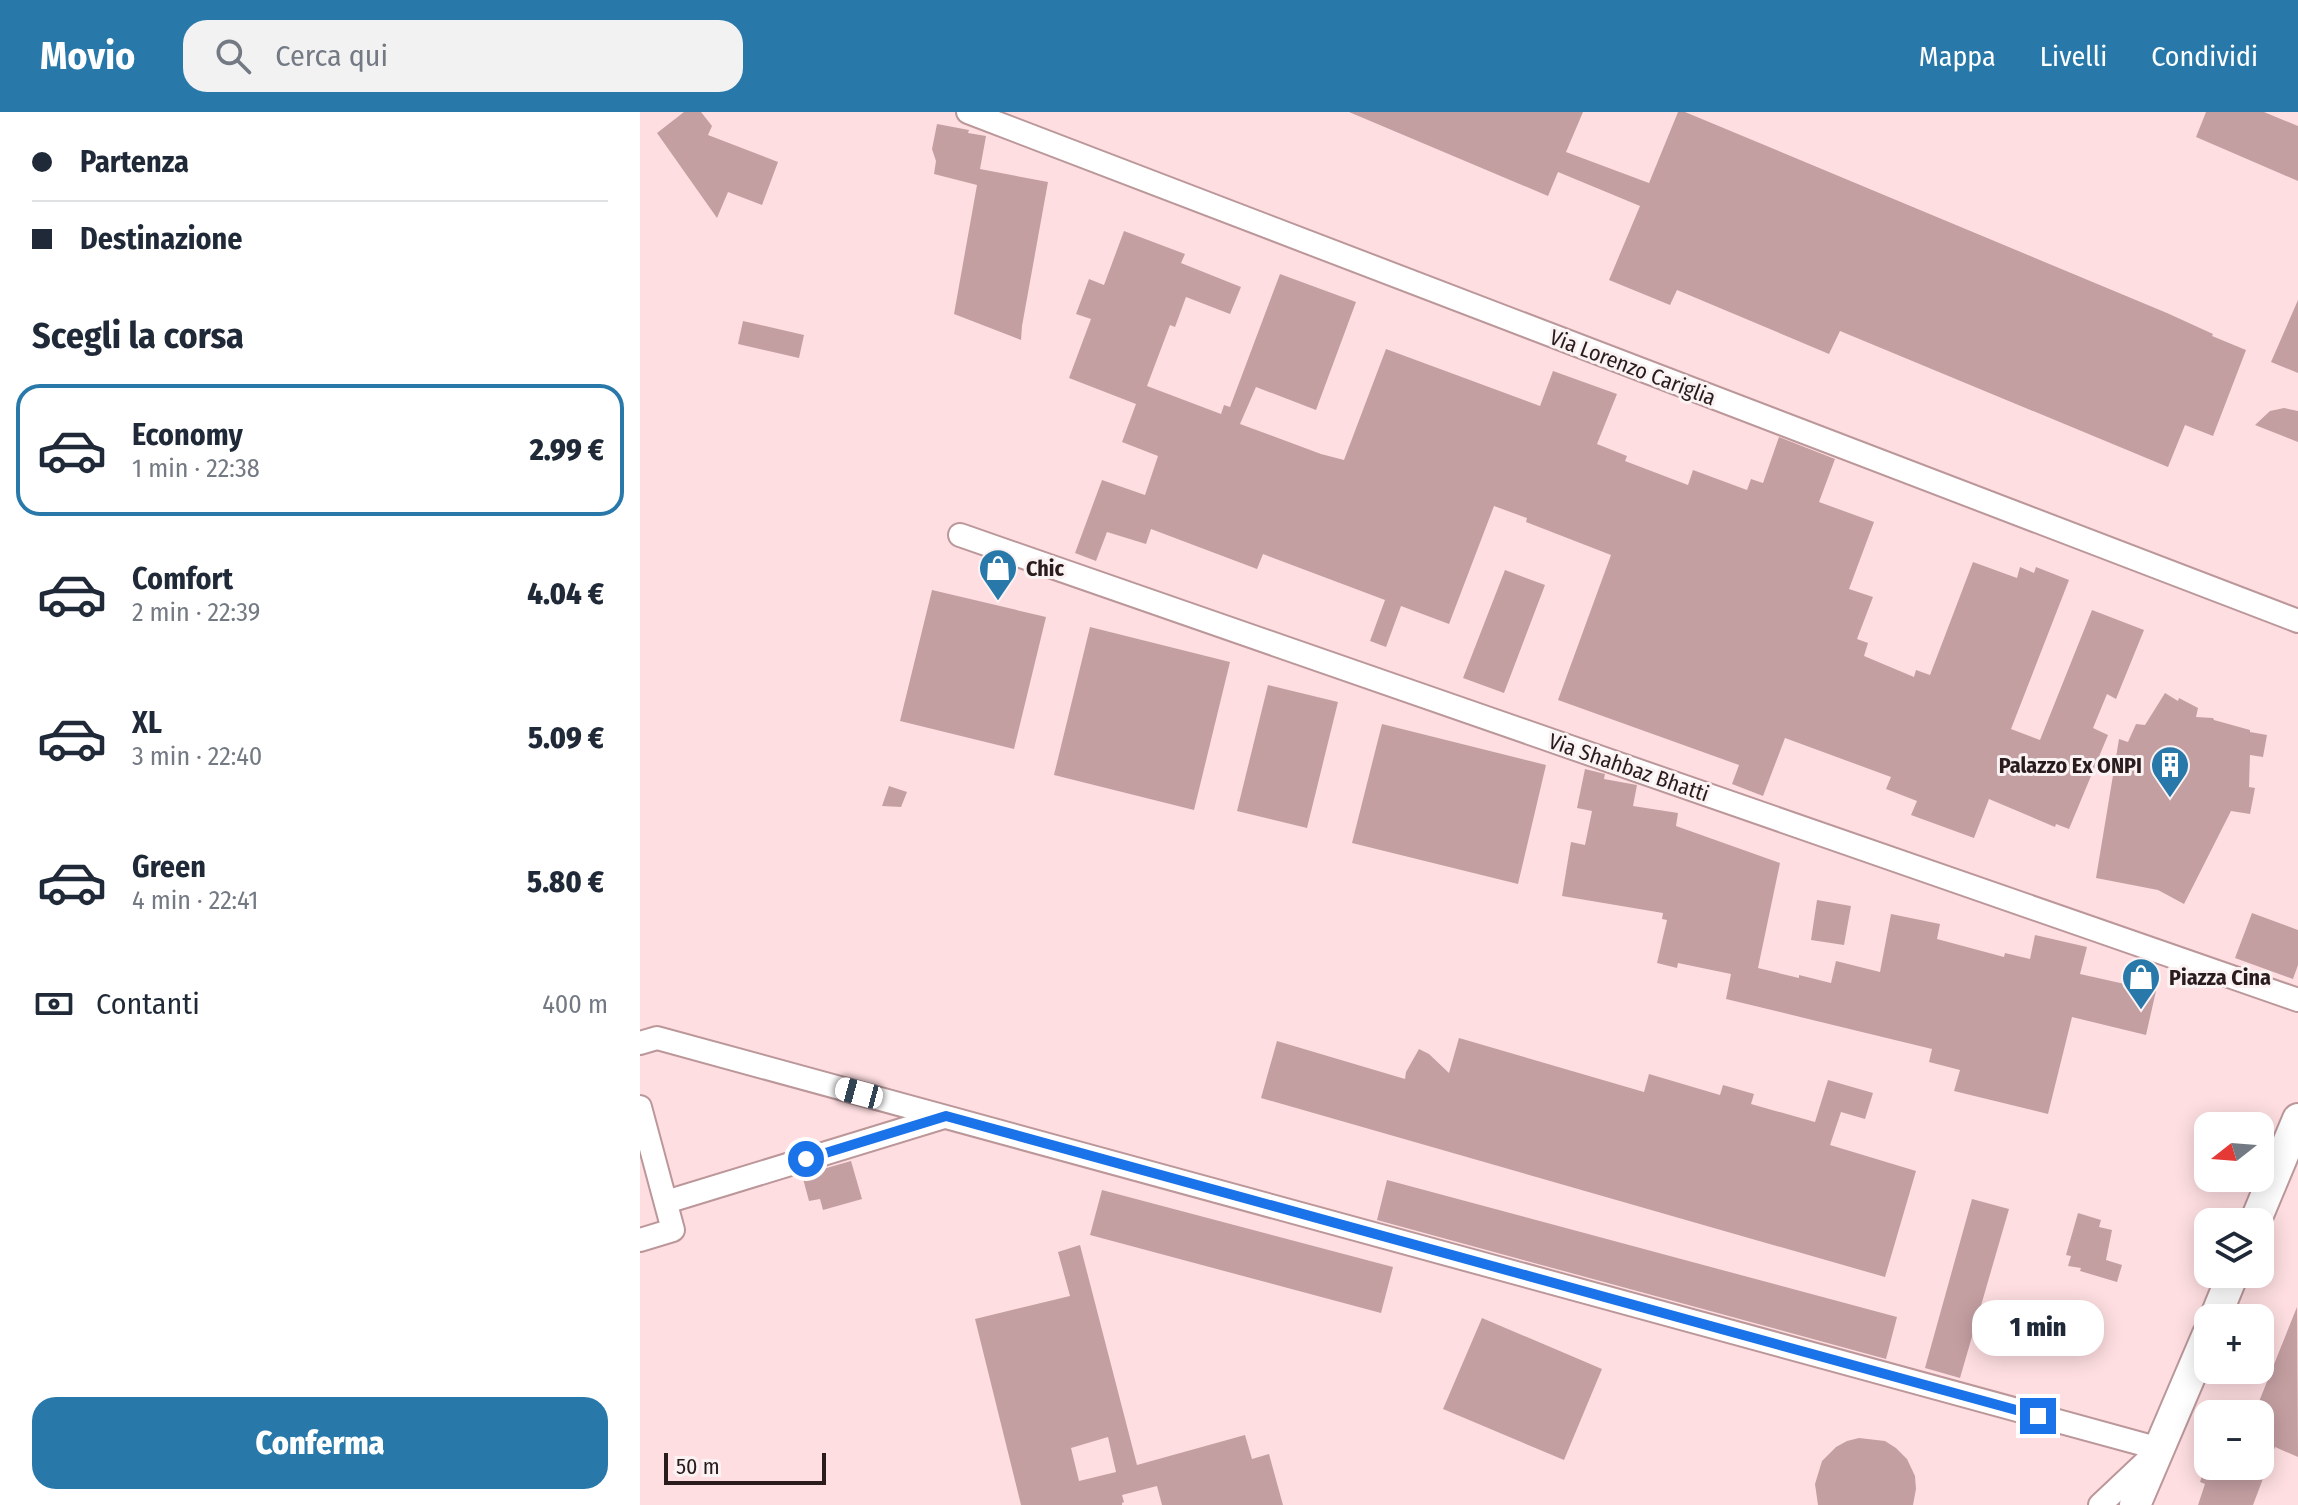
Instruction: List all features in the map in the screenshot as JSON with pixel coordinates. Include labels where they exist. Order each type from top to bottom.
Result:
[{"type":"main road","points":[[2261,1208],[2298,1119]]},
{"type":"main road","points":[[2135,1505],[2194,1368]]},
{"type":"street","name":"Via Lorenzo Cariglia","points":[[968,112],[2298,621]]},
{"type":"street","name":"Via Shahbaz Bhatti","points":[[960,535],[2298,1000]]},
{"type":"street","points":[[640,1043],[657,1038],[2160,1449]]},
{"type":"street","points":[[640,1107],[673,1230],[640,1240]]},
{"type":"street","points":[[666,1202],[946,1116]]},
{"type":"street","points":[[2100,1505],[2160,1449]]},
{"type":"building","points":[[684,112],[701,112],[712,126],[708,135],[778,162],[762,205],[728,192],[717,218],[657,133]]},
{"type":"building","points":[[1349,112],[1583,112],[1566,152],[1649,183],[1678,112],[1685,112],[2167,313],[2246,350],[2213,436],[2185,425],[2168,467],[1840,331],[1829,354],[1677,290],[1670,305],[1609,280],[1640,206],[1558,172],[1548,196]]},
{"type":"building","points":[[2206,112],[2264,112],[2298,126],[2298,181],[2196,137]]},
{"type":"building","points":[[937,124],[986,136],[980,169],[1048,182],[1021,340],[954,314],[977,185],[934,174],[936,161],[932,149]]},
{"type":"building","points":[[1124,231],[1185,254],[1181,263],[1241,287],[1230,314],[1186,297],[1175,327],[1170,325],[1147,386],[1221,414],[1224,405],[1230,407],[1280,274],[1356,302],[1316,410],[1256,387],[1240,424],[1321,454],[1344,460],[1386,349],[1540,406],[1553,371],[1617,394],[1597,444],[1627,456],[1625,461],[1688,485],[1693,470],[1747,490],[1751,479],[1763,483],[1779,437],[1835,459],[1819,502],[1874,522],[1849,589],[1873,597],[1857,639],[1868,643],[1864,656],[1914,677],[1916,670],[1930,675],[1973,562],[2017,578],[2020,567],[2034,573],[2036,567],[2069,580],[2011,729],[2040,740],[2092,610],[2144,630],[2116,699],[2107,694],[2093,728],[2108,735],[2069,829],[2056,824],[2055,827],[1989,799],[1974,838],[1911,815],[1917,801],[1886,789],[1891,777],[1785,738],[1763,796],[1732,784],[1739,765],[1558,700],[1611,555],[1494,506],[1449,624],[1401,606],[1386,647],[1370,641],[1385,600],[1263,554],[1257,569],[1151,529],[1146,544],[1107,532],[1096,561],[1075,553],[1102,480],[1145,495],[1158,456],[1122,442],[1136,404],[1069,378],[1091,319],[1076,314],[1089,279],[1104,285]]},
{"type":"building","points":[[2298,300],[2298,373],[2271,362]]},
{"type":"building","points":[[743,321],[804,335],[799,358],[738,344]]},
{"type":"building","points":[[2284,408],[2298,411],[2298,442],[2255,425],[2270,411]]},
{"type":"building","points":[[1505,570],[1545,585],[1504,693],[1463,678]]},
{"type":"building","points":[[932,590],[1046,617],[1014,749],[900,721]]},
{"type":"building","points":[[1090,627],[1230,662],[1194,810],[1054,775]]},
{"type":"building","points":[[1268,685],[1338,702],[1307,828],[1237,811]]},
{"type":"building","name":"Palazzo Ex ONPI","points":[[2165,693],[2198,708],[2196,717],[2213,718],[2267,735],[2263,757],[2250,755],[2249,787],[2255,788],[2250,814],[2231,811],[2184,904],[2158,890],[2096,878],[2119,739],[2128,742],[2136,724],[2145,725]]},
{"type":"building","points":[[1382,724],[1546,765],[1518,884],[1352,843]]},
{"type":"building","points":[[1585,769],[1605,774],[1604,779],[1637,785],[1633,806],[1678,813],[1676,826],[1780,863],[1758,968],[1831,983],[1836,961],[1880,972],[1891,914],[1940,924],[1937,939],[2004,957],[2005,953],[2030,959],[2035,935],[2087,947],[2080,974],[2156,991],[2146,1035],[2072,1017],[2048,1114],[1954,1091],[1960,1070],[1929,1062],[1932,1049],[1726,999],[1731,974],[1678,963],[1677,968],[1657,963],[1667,920],[1662,919],[1663,913],[1562,896],[1571,842],[1585,845],[1592,811],[1577,808]]},
{"type":"building","points":[[889,786],[907,792],[901,807],[882,806]]},
{"type":"building","points":[[1817,900],[1851,906],[1844,945],[1811,940]]},
{"type":"building","points":[[2252,913],[2298,930],[2298,965],[2293,979],[2235,958]]},
{"type":"building","points":[[1459,1038],[1644,1092],[1649,1074],[1720,1095],[1723,1085],[1754,1094],[1751,1104],[1815,1122],[1828,1080],[1873,1093],[1865,1119],[1841,1112],[1830,1145],[1916,1171],[1885,1277],[1261,1098],[1277,1041],[1405,1079],[1419,1049],[1449,1073]]},
{"type":"building","points":[[851,1161],[862,1199],[823,1210],[820,1199],[809,1201],[802,1175]]},
{"type":"building","points":[[1387,1180],[1897,1317],[1886,1359],[1377,1220]]},
{"type":"building","points":[[1102,1190],[1393,1267],[1381,1313],[1090,1235]]},
{"type":"building","points":[[1972,1199],[2009,1209],[1960,1378],[1925,1368]]},
{"type":"building","points":[[2078,1213],[2101,1220],[2099,1227],[2112,1230],[2106,1260],[2122,1265],[2117,1282],[2068,1266],[2071,1256],[2066,1255]]},
{"type":"building","points":[[1080,1245],[1137,1465],[1245,1435],[1252,1459],[1269,1454],[1283,1505],[1162,1505],[1157,1486],[1122,1495],[1122,1505],[1021,1505],[975,1319],[1070,1296],[1058,1252]],"holes":[[[1108,1437],[1116,1472],[1079,1481],[1071,1448]]]},
{"type":"building","points":[[2297,1307],[2298,1457],[2275,1447],[2274,1450],[2274,1400],[2260,1400],[2266,1384],[2274,1384],[2274,1364]]},
{"type":"building","points":[[1482,1318],[1602,1369],[1564,1460],[1443,1409]]},
{"type":"building","points":[[1859,1438],[1885,1441],[1907,1459],[1915,1476],[1913,1505],[1818,1505],[1815,1484],[1822,1461],[1836,1447]]},
{"type":"building","points":[[2262,1480],[2253,1505],[2198,1505],[2205,1484],[2200,1482]]},
{"type":"place","name":"Chic","points":[[998,602]]},
{"type":"place","name":"Palazzo Ex ONPI","points":[[2170,799]]},
{"type":"place","name":"Piazza Cina","points":[[2141,1011]]},
{"type":"route","points":[[806,1159],[946,1116],[2038,1416]]}]
